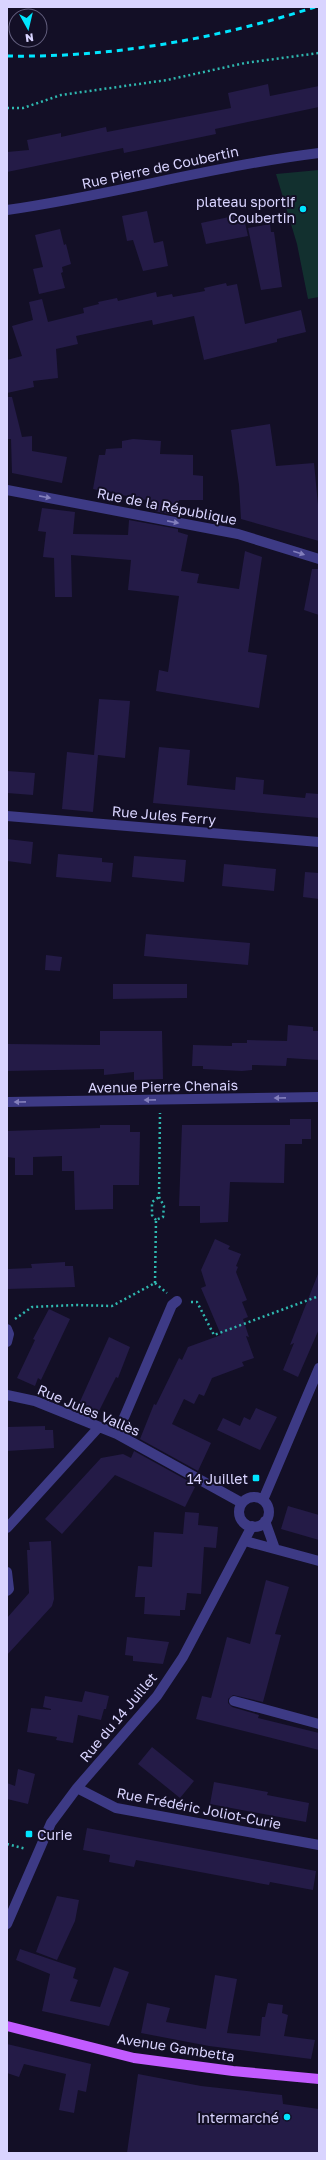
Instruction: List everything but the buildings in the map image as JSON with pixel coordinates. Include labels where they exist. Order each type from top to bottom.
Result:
[{"type":"main road","name":"Avenue Gambetta","points":[[7,2026],[134,2058],[233,2071],[319,2078]]},
{"type":"street","name":"Rue Pierre de Coubertin","points":[[7,210],[58,202],[266,160],[319,153]]},
{"type":"street","name":"Rue de la République","points":[[7,490],[238,534],[319,558]]},
{"type":"street","name":"Rue Jules Ferry","points":[[7,816],[319,842]]},
{"type":"street","name":"Avenue Pierre Chenais","points":[[7,1102],[319,1097]]},
{"type":"street","points":[[117,1434],[172,1305],[177,1301]]},
{"type":"street","points":[[7,1342],[10,1325]]},
{"type":"street","points":[[263,1500],[318,1372]]},
{"type":"street","name":"Rue Jules Vallès","points":[[7,1395],[35,1401],[117,1434],[242,1503]]},
{"type":"street","points":[[7,1528],[99,1427]]},
{"type":"street","points":[[249,1498],[263,1500],[268,1508],[268,1517],[261,1524],[252,1526],[247,1525],[240,1518],[240,1508],[242,1503],[249,1498]]},
{"type":"street","points":[[265,1521],[275,1549]]},
{"type":"street","name":"Rue du 14 Juillet","points":[[7,1924],[51,1823],[77,1788],[157,1696],[182,1657],[252,1526]]},
{"type":"street","points":[[245,1541],[319,1561]]},
{"type":"street","points":[[7,1572],[9,1588],[7,1591]]},
{"type":"street","points":[[234,1701],[319,1724]]},
{"type":"street","name":"Rue Frédéric Joliot-Curie","points":[[77,1788],[116,1808],[319,1845]]},
{"type":"path","points":[[7,108],[23,108],[62,95],[167,80],[245,63],[319,53]]},
{"type":"path","points":[[156,1220],[163,1217],[164,1211],[164,1206],[159,1197],[160,1100]]},
{"type":"path","points":[[155,1283],[156,1220],[152,1215],[152,1202],[159,1197]]},
{"type":"path","points":[[155,1283],[177,1301],[197,1302],[214,1335],[319,1296]]},
{"type":"path","points":[[10,1325],[32,1307],[76,1305],[112,1306],[155,1283]]},
{"type":"green space","name":"plateau sportif Coubertin","points":[[319,170],[319,297],[308,299],[297,244],[276,174]]},
{"type":"railway","points":[[7,56],[85,54],[163,44],[240,28],[315,7]]},
{"type":"place","name":"plateau sportif Coubertin","points":[[303,209]]},
{"type":"place","name":"14 Juillet","points":[[256,1478]]},
{"type":"place","name":"Curie","points":[[29,1834]]},
{"type":"place","name":"Intermarché","points":[[287,2117]]}]
